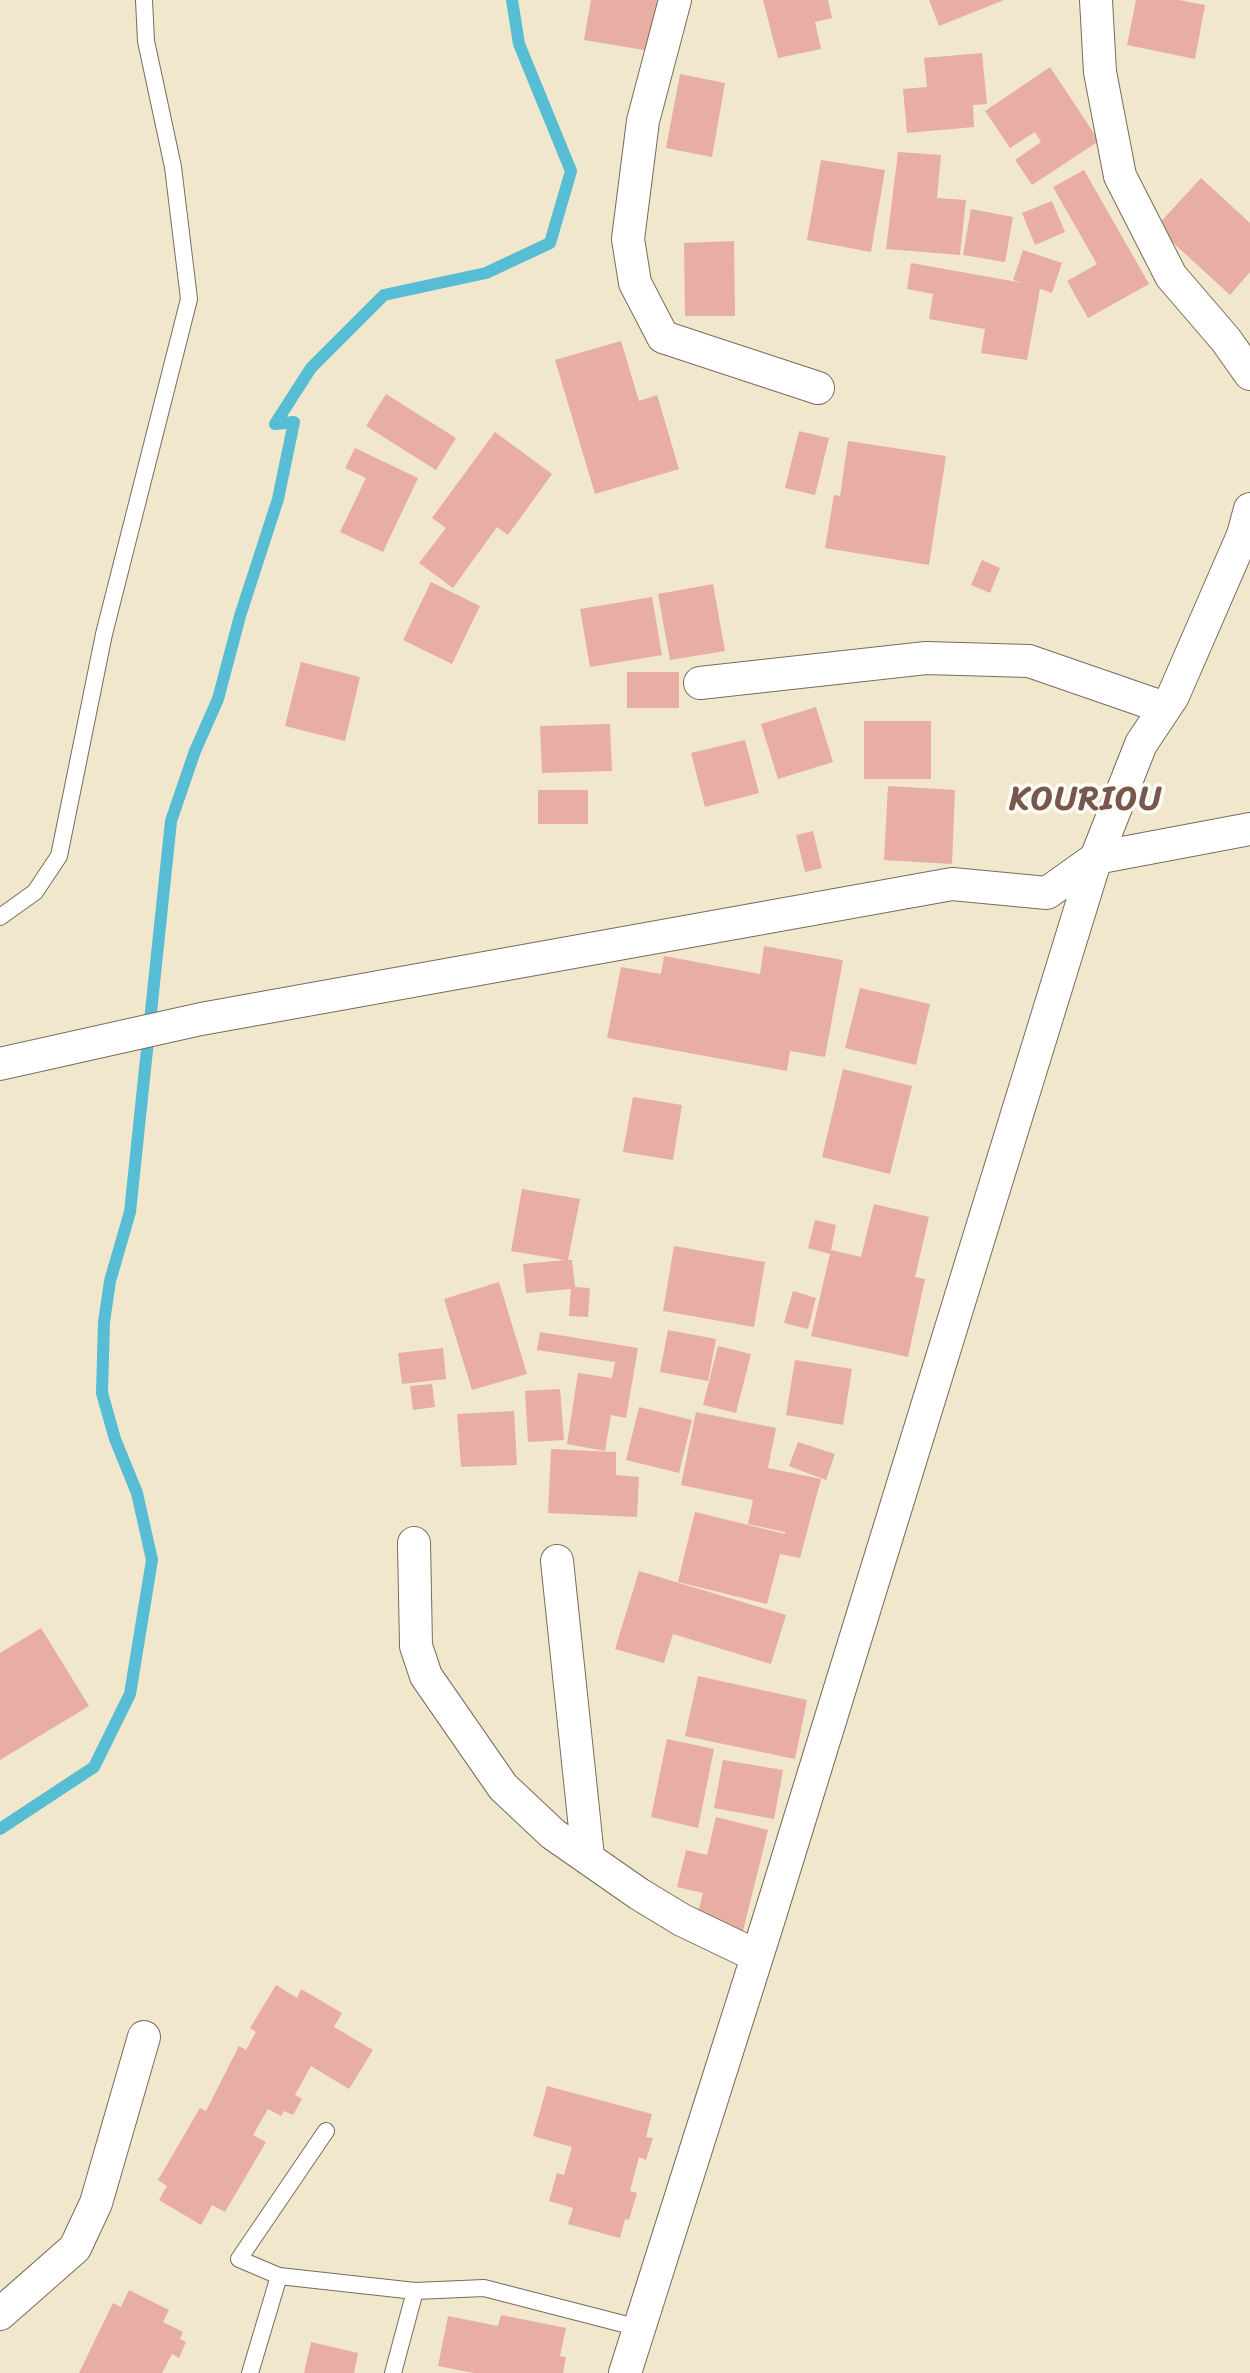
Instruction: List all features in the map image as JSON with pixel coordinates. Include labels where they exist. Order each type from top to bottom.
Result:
[{"type":"street","points":[[675,0],[643,121],[628,239],[635,283],[663,337],[818,388]]},
{"type":"street","points":[[1097,0],[1100,72],[1120,176],[1171,276],[1226,340],[1250,374]]},
{"type":"street","points":[[625,2373],[757,1956],[1096,858],[1141,744],[1165,708],[1209,615],[1243,535],[1250,509]]},
{"type":"street","points":[[700,683],[926,658],[1029,661],[1165,708]]},
{"type":"street","points":[[0,1065],[201,1019],[952,884],[1047,893],[1096,858],[1250,828]]},
{"type":"street","points":[[414,1543],[416,1646],[426,1676],[503,1787],[553,1834],[682,1920],[757,1956]]},
{"type":"street","points":[[557,1560],[588,1857]]},
{"type":"street","points":[[0,2314],[75,2248],[96,2203],[144,2037]]},
{"type":"lane","points":[[0,917],[34,892],[59,856],[104,634],[189,299],[173,167],[146,41],[144,0]]},
{"type":"lane","points":[[326,2131],[239,2259],[279,2276],[415,2291],[484,2288],[639,2328]]},
{"type":"lane","points":[[250,2373],[279,2276]]},
{"type":"lane","points":[[393,2373],[415,2291]]},
{"type":"building","points":[[591,0],[659,0],[650,51],[584,40]]},
{"type":"building","points":[[763,0],[828,0],[832,18],[815,22],[821,49],[778,58]]},
{"type":"building","points":[[929,0],[1004,0],[939,26]]},
{"type":"building","points":[[1136,0],[1179,0],[1205,5],[1195,59],[1127,45]]},
{"type":"building","points":[[982,53],[987,104],[973,105],[974,127],[907,133],[903,89],[927,87],[924,58]]},
{"type":"building","points":[[1050,67],[1099,141],[1032,185],[1015,160],[1041,142],[1035,132],[1010,148],[985,111]]},
{"type":"building","points":[[680,74],[725,83],[712,157],[666,148]]},
{"type":"building","points":[[898,152],[941,155],[937,198],[966,200],[960,255],[886,249]]},
{"type":"building","points":[[821,160],[885,170],[871,252],[807,240]]},
{"type":"building","points":[[1084,170],[1149,284],[1088,318],[1067,281],[1097,264],[1053,187]]},
{"type":"building","points":[[1201,178],[1250,223],[1250,272],[1230,295],[1156,227]]},
{"type":"building","points":[[1052,201],[1065,232],[1035,245],[1022,213]]},
{"type":"building","points":[[971,209],[1013,217],[1005,262],[963,255]]},
{"type":"building","points":[[734,241],[735,316],[685,316],[684,243]]},
{"type":"building","points":[[1023,250],[1062,263],[1052,293],[1040,289],[1027,360],[981,353],[985,329],[929,319],[933,294],[907,289],[911,263],[1023,283],[1013,280]]},
{"type":"building","points":[[621,341],[639,401],[657,395],[679,469],[595,494],[555,360]]},
{"type":"building","points":[[386,394],[456,438],[436,470],[366,426]]},
{"type":"building","points":[[799,431],[829,438],[815,495],[785,488]]},
{"type":"building","points":[[495,432],[552,474],[508,535],[497,527],[453,588],[419,563],[446,528],[432,518]]},
{"type":"building","points":[[848,441],[946,456],[929,565],[825,548],[834,495],[840,496]]},
{"type":"building","points":[[355,448],[418,478],[383,552],[340,532],[366,478],[345,468]]},
{"type":"building","points":[[982,560],[1000,568],[990,593],[971,585]]},
{"type":"building","points":[[431,582],[480,606],[452,664],[403,640]]},
{"type":"building","points":[[713,584],[725,651],[670,660],[658,594]]},
{"type":"building","points":[[652,597],[662,655],[590,667],[580,609]]},
{"type":"building","points":[[301,662],[360,677],[345,741],[285,726]]},
{"type":"building","points":[[627,672],[679,672],[679,708],[627,708]]},
{"type":"building","points":[[816,707],[833,762],[778,779],[761,724]]},
{"type":"building","points":[[864,721],[931,721],[931,779],[864,779]]},
{"type":"building","points":[[610,724],[612,771],[542,773],[540,726]]},
{"type":"building","points":[[745,740],[759,793],[705,807],[691,753]]},
{"type":"building","points":[[888,786],[955,790],[952,864],[884,860]]},
{"type":"building","points":[[538,790],[588,790],[588,824],[538,824]]},
{"type":"building","points":[[813,831],[822,868],[805,872],[796,835]]},
{"type":"building","points":[[764,946],[843,960],[825,1057],[790,1051],[787,1071],[607,1038],[621,967],[661,974],[664,956],[760,974]]},
{"type":"building","points":[[860,988],[930,1004],[916,1065],[845,1048]]},
{"type":"building","points":[[843,1069],[912,1086],[890,1174],[822,1157]]},
{"type":"building","points":[[633,1097],[682,1105],[673,1160],[623,1152]]},
{"type":"building","points":[[522,1189],[580,1199],[568,1260],[572,1260],[575,1287],[590,1288],[588,1317],[569,1316],[571,1289],[526,1293],[523,1264],[565,1260],[511,1251]]},
{"type":"building","points":[[874,1204],[929,1217],[915,1277],[925,1279],[908,1357],[811,1336],[830,1254],[808,1248],[815,1220],[836,1225],[831,1250],[861,1257]]},
{"type":"building","points":[[674,1246],[765,1262],[754,1327],[663,1311]]},
{"type":"building","points":[[499,1282],[527,1374],[472,1390],[444,1299]]},
{"type":"building","points":[[793,1291],[816,1298],[808,1329],[784,1323]]},
{"type":"building","points":[[668,1330],[716,1339],[708,1381],[660,1372]]},
{"type":"building","points":[[540,1332],[638,1348],[626,1418],[611,1415],[605,1451],[567,1444],[578,1373],[612,1378],[615,1362],[537,1350]]},
{"type":"building","points":[[718,1346],[751,1354],[736,1413],[703,1405]]},
{"type":"building","points":[[443,1348],[446,1379],[402,1384],[398,1353]]},
{"type":"building","points":[[795,1360],[852,1369],[843,1425],[786,1415]]},
{"type":"building","points":[[432,1384],[435,1407],[413,1410],[410,1386]]},
{"type":"building","points":[[560,1389],[564,1440],[528,1442],[525,1391]]},
{"type":"building","points":[[639,1407],[692,1420],[679,1473],[626,1460]]},
{"type":"building","points":[[514,1411],[517,1465],[461,1467],[457,1414]]},
{"type":"building","points":[[696,1412],[776,1428],[768,1468],[821,1479],[800,1558],[780,1554],[767,1604],[678,1582],[695,1512],[785,1534],[748,1524],[753,1500],[681,1485]]},
{"type":"building","points":[[798,1442],[835,1454],[826,1480],[789,1466]]},
{"type":"building","points":[[551,1449],[616,1452],[616,1475],[639,1477],[637,1517],[548,1513]]},
{"type":"building","points":[[639,1571],[786,1615],[771,1664],[673,1634],[664,1663],[615,1649]]},
{"type":"building","points":[[41,1628],[89,1706],[0,1760],[0,1653]]},
{"type":"building","points":[[698,1676],[807,1700],[795,1759],[685,1736]]},
{"type":"building","points":[[667,1739],[714,1749],[698,1828],[651,1817]]},
{"type":"building","points":[[723,1760],[783,1770],[774,1819],[714,1808]]},
{"type":"building","points":[[716,1817],[768,1830],[743,1931],[696,1920],[703,1893],[677,1887],[686,1850],[707,1855]]},
{"type":"building","points":[[276,1985],[297,1998],[301,1989],[342,2013],[334,2027],[373,2050],[349,2089],[311,2066],[295,2095],[302,2099],[293,2115],[284,2111],[281,2116],[268,2109],[253,2135],[266,2142],[225,2212],[212,2205],[201,2225],[159,2200],[167,2186],[158,2180],[200,2108],[206,2111],[239,2046],[246,2050],[256,2032],[250,2028]]},
{"type":"building","points":[[547,2086],[652,2114],[646,2137],[653,2138],[646,2160],[639,2157],[630,2191],[637,2193],[620,2238],[568,2224],[573,2208],[549,2201],[557,2173],[564,2175],[572,2147],[533,2136]]},
{"type":"building","points":[[129,2290],[169,2310],[163,2322],[183,2332],[180,2339],[186,2342],[179,2358],[172,2354],[162,2373],[79,2373],[113,2303],[121,2307]]},
{"type":"building","points":[[501,2315],[566,2328],[560,2356],[566,2357],[563,2373],[474,2373],[438,2366],[448,2316],[498,2326]]},
{"type":"building","points":[[311,2342],[358,2353],[354,2373],[304,2373]]},
{"type":"waterway","points":[[0,1829],[94,1767],[130,1694],[152,1560],[137,1493],[115,1439],[102,1393],[104,1322],[110,1281],[130,1212],[171,821],[195,751],[218,699],[240,616],[278,499],[294,422],[275,424],[311,368],[384,295],[486,273],[550,243],[571,171],[519,44],[512,0]]},
{"type":"district","name":"KOURIOU","points":[[1086,801]]}]
